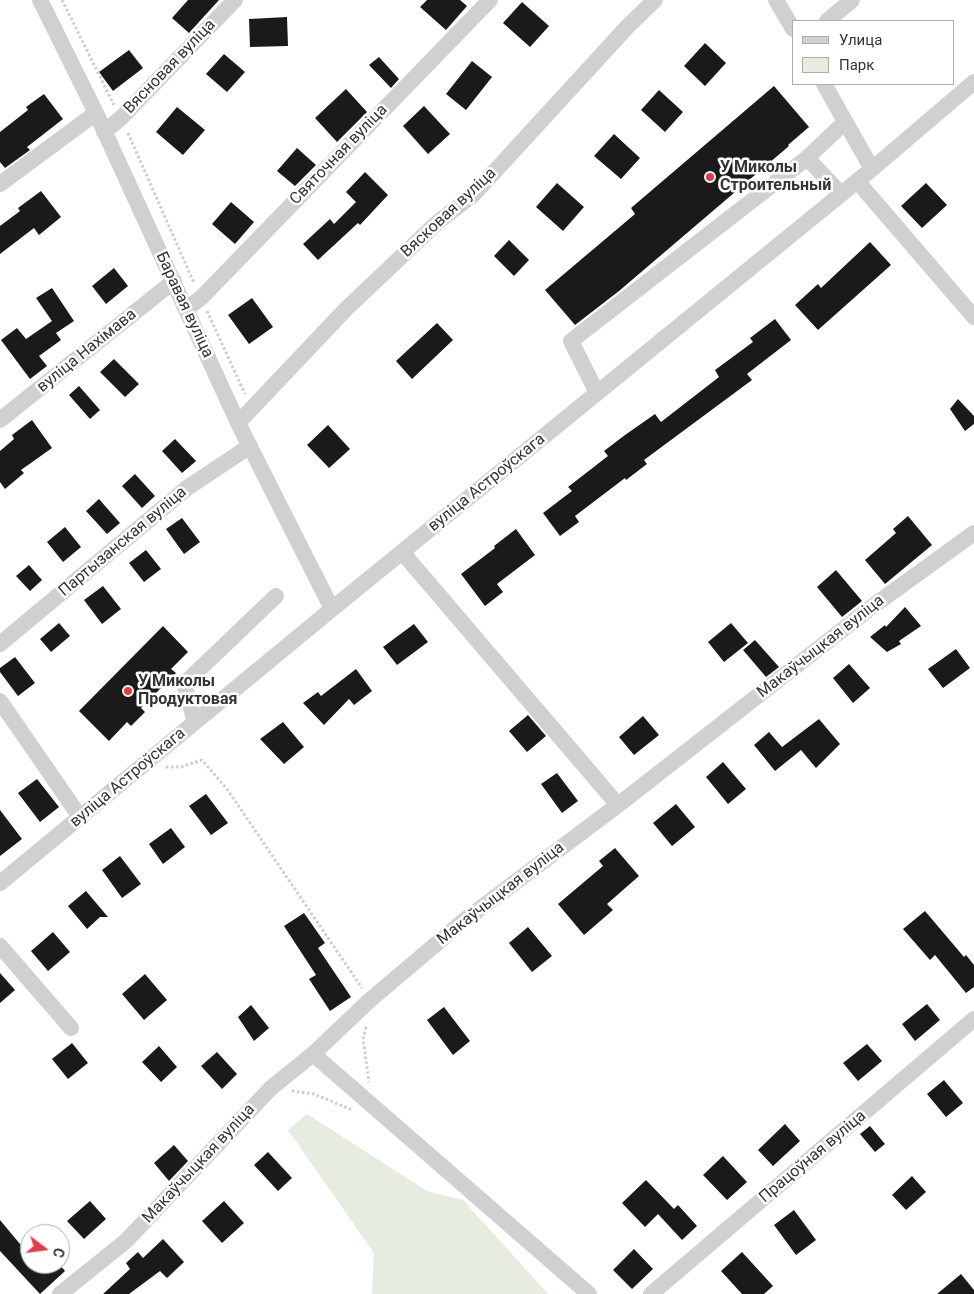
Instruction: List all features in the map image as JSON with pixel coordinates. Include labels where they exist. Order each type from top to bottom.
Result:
[{"type":"street","name":"Баравая вуліца","points":[[40,0],[96,113],[238,423],[332,609]]},
{"type":"street","name":"Вясновая вуліца","points":[[104,132],[121,118],[235,0]]},
{"type":"street","name":"Святочная вуліца","points":[[186,309],[200,298],[490,0]]},
{"type":"street","name":"Вясковая вуліца","points":[[238,423],[346,310],[439,221],[473,195],[628,26],[655,0]]},
{"type":"street","points":[[776,0],[792,27]]},
{"type":"street","points":[[828,20],[852,0]]},
{"type":"street","name":"вуліца Астроўскага","points":[[0,883],[332,609],[872,169],[974,82]]},
{"type":"street","points":[[825,85],[872,169]]},
{"type":"street","points":[[0,184],[96,113]]},
{"type":"street","points":[[597,393],[571,341],[807,158],[846,122]]},
{"type":"street","points":[[807,158],[841,194]]},
{"type":"street","points":[[857,181],[974,317]]},
{"type":"street","name":"вуліца Нахімава","points":[[0,420],[174,281]]},
{"type":"street","name":"Партызанская вуліца","points":[[0,644],[187,488],[250,446]]},
{"type":"street","name":"Макаўчыцкая вуліца","points":[[60,1294],[126,1241],[271,1088],[313,1054],[370,1000],[461,923],[618,805],[869,609],[974,533]]},
{"type":"street","points":[[402,552],[618,805]]},
{"type":"street","points":[[195,722],[184,684],[276,596]]},
{"type":"street","points":[[0,701],[80,817]]},
{"type":"street","points":[[0,946],[71,1028]]},
{"type":"street","name":"Працоўная вуліца","points":[[651,1294],[974,1019]]},
{"type":"street","points":[[313,1054],[589,1294]]},
{"type":"path","points":[[62,0],[121,118],[200,298],[252,408]]},
{"type":"path","points":[[142,765],[181,767],[202,760],[227,789],[370,1000],[363,1039],[369,1084]]},
{"type":"path","points":[[271,1088],[314,1094],[354,1111]]},
{"type":"green space","points":[[307,1114],[427,1191],[463,1200],[548,1294],[372,1294],[374,1253],[288,1130]]},
{"type":"building","points":[[188,0],[219,0],[189,33],[172,18]]},
{"type":"building","points":[[427,0],[460,0],[467,6],[446,30],[420,7]]},
{"type":"building","points":[[522,2],[549,26],[530,47],[503,23]]},
{"type":"building","points":[[287,17],[288,46],[250,47],[249,19]]},
{"type":"building","points":[[705,43],[726,63],[705,86],[684,66]]},
{"type":"building","points":[[129,50],[143,68],[113,91],[99,72]]},
{"type":"building","points":[[224,54],[245,72],[227,92],[206,74]]},
{"type":"building","points":[[379,57],[399,79],[391,88],[369,65]]},
{"type":"building","points":[[472,61],[492,77],[466,110],[446,94]]},
{"type":"building","name":"У Миколы Строительный","points":[[774,86],[809,127],[619,291],[575,325],[545,290],[635,214],[631,208]]},
{"type":"building","points":[[346,89],[367,112],[337,142],[315,118]]},
{"type":"building","points":[[659,90],[683,112],[665,132],[641,110]]},
{"type":"building","points":[[44,94],[63,119],[27,147],[30,150],[5,168],[0,162],[0,132],[28,110],[26,107]]},
{"type":"building","points":[[424,106],[450,134],[428,154],[403,126]]},
{"type":"building","points":[[177,107],[205,130],[183,155],[156,132]]},
{"type":"building","points":[[614,134],[640,158],[621,179],[594,156]]},
{"type":"building","points":[[297,148],[316,165],[295,186],[277,171]]},
{"type":"building","points":[[365,172],[388,195],[360,225],[358,223],[318,260],[303,244],[330,219],[334,224],[356,202],[346,192]]},
{"type":"building","points":[[557,183],[584,207],[563,231],[536,207]]},
{"type":"building","points":[[926,183],[947,205],[922,228],[901,206]]},
{"type":"building","points":[[41,191],[61,217],[39,235],[34,228],[0,254],[0,226],[20,211],[18,208]]},
{"type":"building","points":[[231,202],[254,222],[235,244],[212,224]]},
{"type":"building","points":[[509,240],[529,260],[514,276],[494,256]]},
{"type":"building","points":[[870,242],[891,265],[818,330],[795,305],[818,284],[821,288]]},
{"type":"building","points":[[114,268],[128,286],[106,304],[92,286]]},
{"type":"building","points":[[52,288],[74,321],[56,333],[61,340],[39,356],[47,366],[30,379],[1,340],[17,328],[26,339],[52,321],[36,298]]},
{"type":"building","points":[[252,298],[273,327],[249,344],[228,315]]},
{"type":"building","points":[[775,319],[791,340],[747,374],[752,380],[644,460],[647,464],[626,480],[625,478],[575,516],[579,522],[560,536],[543,513],[572,491],[568,487],[608,456],[604,451],[625,435],[655,414],[661,422],[719,377],[715,370],[753,342],[750,338]]},
{"type":"building","points":[[437,323],[453,340],[412,379],[396,361]]},
{"type":"building","points":[[114,359],[139,384],[125,397],[100,372]]},
{"type":"building","points":[[79,386],[100,410],[90,419],[69,395]]},
{"type":"building","points":[[958,399],[974,416],[974,424],[965,431],[950,409]]},
{"type":"building","points":[[32,420],[52,448],[21,470],[24,473],[5,489],[0,482],[0,451],[14,439],[12,435]]},
{"type":"building","points":[[328,425],[350,449],[329,468],[307,445]]},
{"type":"building","points":[[175,439],[196,461],[182,473],[162,451]]},
{"type":"building","points":[[135,474],[155,496],[142,508],[122,486]]},
{"type":"building","points":[[99,499],[120,523],[107,534],[86,511]]},
{"type":"building","points":[[908,516],[932,545],[885,584],[865,560],[896,533],[893,529]]},
{"type":"building","points":[[182,518],[200,542],[184,554],[166,529]]},
{"type":"building","points":[[65,527],[81,547],[63,562],[47,542]]},
{"type":"building","points":[[516,529],[535,555],[497,584],[503,592],[485,606],[461,574]]},
{"type":"building","points":[[146,550],[161,569],[144,582],[129,563]]},
{"type":"building","points":[[29,565],[42,580],[30,591],[16,576]]},
{"type":"building","points":[[836,570],[862,601],[842,617],[817,587]]},
{"type":"building","points":[[103,586],[121,609],[102,624],[84,600]]},
{"type":"building","points":[[905,607],[921,626],[899,641],[901,644],[887,652],[870,637],[885,625],[886,627]]},
{"type":"building","points":[[59,623],[70,636],[51,652],[40,639]]},
{"type":"building","points":[[731,623],[748,643],[724,662],[708,642]]},
{"type":"building","points":[[414,624],[428,642],[397,665],[383,647]]},
{"type":"building","name":"У Миколы Продуктовая","points":[[163,626],[188,652],[171,669],[176,673],[141,708],[145,712],[131,726],[127,722],[109,741],[79,711]]},
{"type":"building","points":[[755,640],[779,667],[766,677],[743,650]]},
{"type":"building","points":[[956,649],[970,668],[943,688],[928,669]]},
{"type":"building","points":[[15,657],[35,683],[18,696],[0,672],[0,668]]},
{"type":"building","points":[[849,664],[870,688],[853,703],[833,678]]},
{"type":"building","points":[[356,669],[372,691],[354,705],[349,699],[324,725],[303,703],[318,692],[321,696]]},
{"type":"building","points":[[528,715],[546,736],[527,752],[509,731]]},
{"type":"building","points":[[643,716],[659,735],[634,755],[619,737]]},
{"type":"building","points":[[819,719],[840,744],[816,768],[801,750],[775,771],[754,745],[769,732],[782,747]]},
{"type":"building","points":[[283,722],[304,747],[284,764],[260,739]]},
{"type":"building","points":[[723,762],[746,789],[728,804],[706,777]]},
{"type":"building","points":[[557,773],[578,801],[562,813],[541,784]]},
{"type":"building","points":[[37,779],[59,807],[40,822],[18,793]]},
{"type":"building","points":[[206,794],[228,823],[211,835],[189,806]]},
{"type":"building","points":[[676,804],[695,827],[672,846],[653,823]]},
{"type":"building","points":[[0,810],[22,839],[0,856]]},
{"type":"building","points":[[171,828],[185,847],[163,864],[149,844]]},
{"type":"building","points":[[615,848],[639,876],[607,904],[613,910],[584,935],[558,904],[603,866],[599,861]]},
{"type":"building","points":[[120,856],[141,884],[122,898],[102,870]]},
{"type":"building","points":[[86,891],[108,917],[100,917],[87,929],[68,906]]},
{"type":"building","points":[[925,911],[964,957],[966,955],[974,965],[974,987],[966,993],[935,955],[930,960],[903,929]]},
{"type":"building","points":[[304,913],[325,943],[318,948],[351,997],[330,1011],[309,979],[316,975],[284,926]]},
{"type":"building","points":[[528,927],[552,956],[532,972],[509,943]]},
{"type":"building","points":[[53,932],[70,952],[48,971],[31,951]]},
{"type":"building","points":[[0,973],[15,990],[0,1003]]},
{"type":"building","points":[[145,974],[167,1000],[144,1020],[122,994]]},
{"type":"building","points":[[927,1004],[940,1020],[915,1041],[902,1024]]},
{"type":"building","points":[[251,1005],[269,1028],[254,1041],[238,1017]]},
{"type":"building","points":[[444,1007],[470,1041],[453,1055],[427,1020]]},
{"type":"building","points":[[72,1043],[88,1063],[68,1079],[52,1059]]},
{"type":"building","points":[[867,1044],[882,1061],[858,1081],[843,1063]]},
{"type":"building","points":[[159,1046],[177,1067],[161,1082],[142,1062]]},
{"type":"building","points":[[217,1052],[237,1074],[222,1089],[201,1066]]},
{"type":"building","points":[[944,1080],[963,1103],[946,1117],[927,1094]]},
{"type":"building","points":[[785,1124],[800,1141],[773,1166],[758,1150]]},
{"type":"building","points":[[870,1126],[885,1144],[875,1152],[860,1134]]},
{"type":"building","points":[[174,1145],[188,1161],[169,1181],[154,1163]]},
{"type":"building","points":[[268,1152],[292,1178],[278,1191],[254,1165]]},
{"type":"building","points":[[723,1156],[747,1182],[727,1200],[703,1175]]},
{"type":"building","points":[[912,1176],[926,1192],[906,1210],[892,1195]]},
{"type":"building","points":[[646,1180],[674,1209],[678,1205],[697,1226],[682,1240],[658,1214],[645,1227],[622,1203]]},
{"type":"building","points":[[90,1201],[106,1219],[84,1239],[67,1221]]},
{"type":"building","points":[[224,1201],[244,1223],[222,1243],[202,1221]]},
{"type":"building","points":[[794,1210],[816,1240],[796,1255],[774,1225]]},
{"type":"building","points":[[0,1220],[20,1244],[20,1272],[0,1251]]},
{"type":"building","points":[[163,1239],[184,1262],[167,1278],[160,1271],[129,1294],[103,1294],[130,1269],[126,1263],[138,1252],[143,1258]]},
{"type":"building","points":[[634,1249],[653,1269],[632,1289],[613,1270]]},
{"type":"building","points":[[742,1252],[773,1286],[764,1294],[742,1294],[721,1271]]},
{"type":"building","points":[[21,1274],[62,1274],[40,1294]]},
{"type":"building","points":[[961,1274],[974,1290],[974,1294],[937,1294]]},
{"type":"place","name":"У Миколы Строительный","points":[[710,177]]},
{"type":"place","name":"У Миколы Продуктовая","points":[[128,691]]}]
